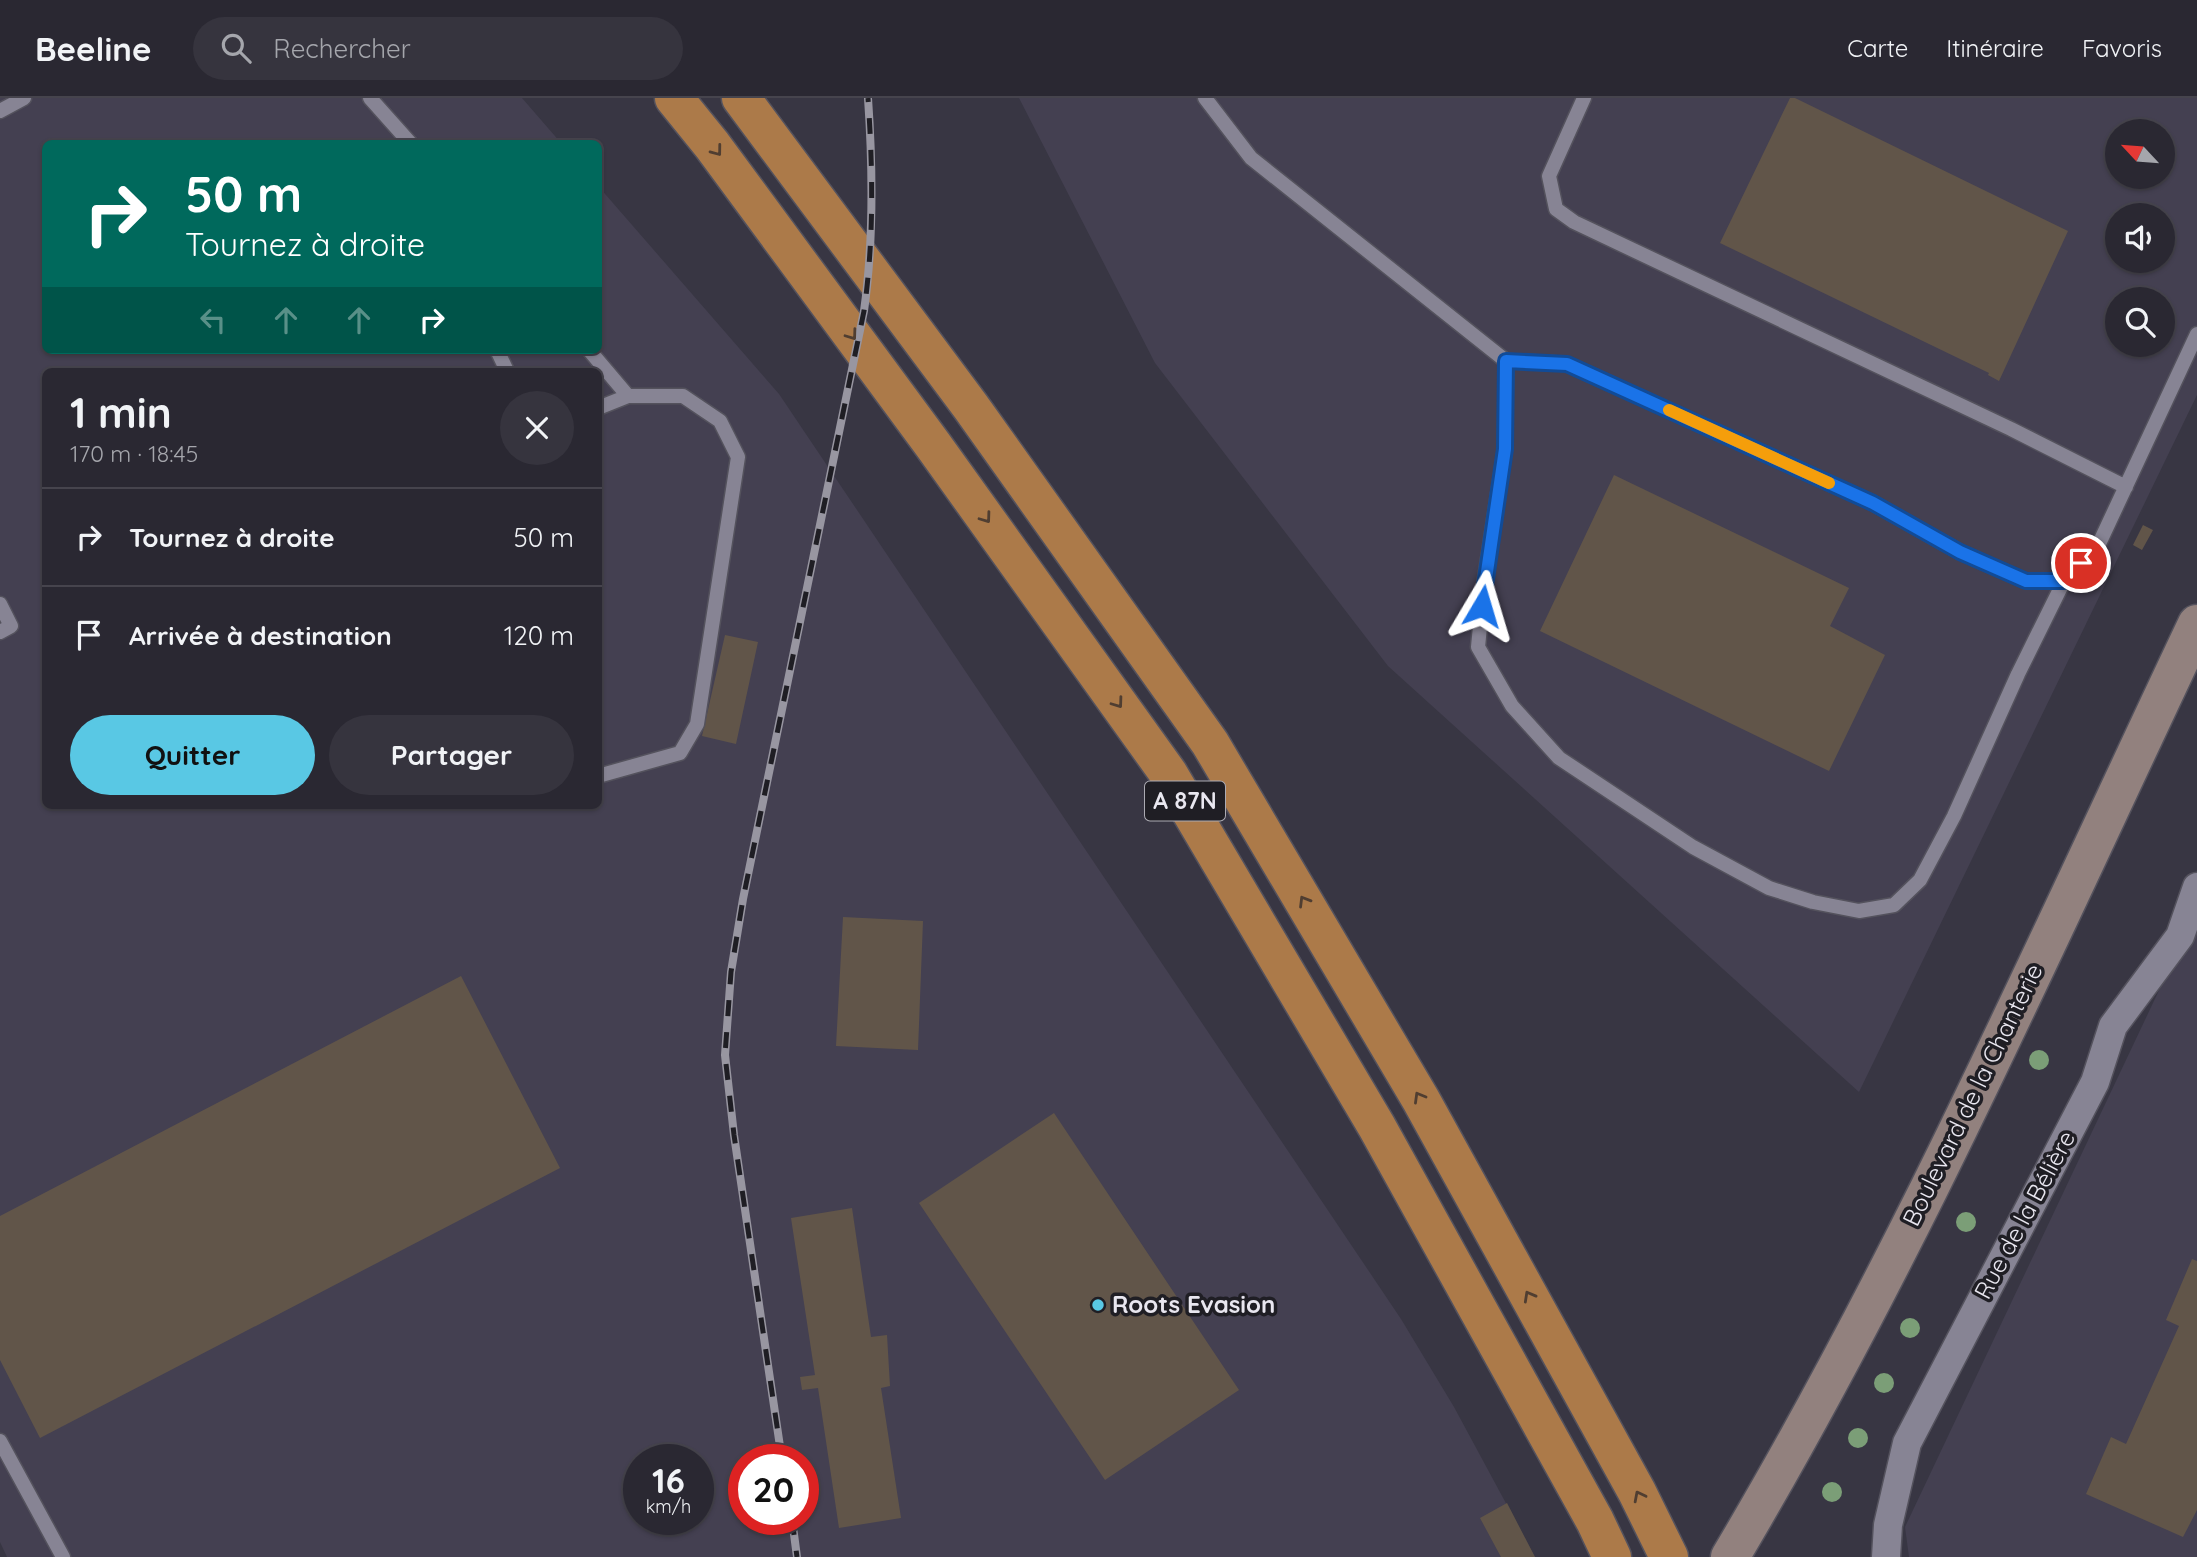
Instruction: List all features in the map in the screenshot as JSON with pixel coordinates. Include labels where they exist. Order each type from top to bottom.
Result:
[{"type":"highway","name":"A 87N","points":[[674,98],[712,145],[933,445],[1168,773],[1377,1127],[1595,1521],[1612,1557]]},
{"type":"highway","name":"A 87N","points":[[740,98],[971,407],[1210,743],[1421,1100],[1631,1480],[1669,1557]]},
{"type":"street","name":"Boulevard de la Chanterie","points":[[1730,1557],[1907,1235],[2197,624]]},
{"type":"street","name":"Rue de la Bélière","points":[[1886,1557],[1888,1525],[1907,1443],[2095,1082],[2113,1026],[2180,936],[2197,887]]},
{"type":"lane","points":[[0,111],[24,98]]},
{"type":"lane","points":[[370,98],[407,140]]},
{"type":"lane","points":[[1205,98],[1251,158],[1506,361],[1567,364],[1873,503],[1960,552],[2026,581],[2064,581]]},
{"type":"lane","points":[[1584,98],[1549,176],[1556,209],[1574,222],[2011,429],[2126,487]]},
{"type":"lane","points":[[390,121],[397,140]]},
{"type":"lane","points":[[1506,361],[1505,449],[1484,586],[1478,647],[1512,706],[1559,758],[1693,847],[1769,888],[1813,902],[1859,911],[1894,905],[1920,880],[1954,816],[2018,674],[2064,581],[2098,545],[2197,334]]},
{"type":"lane","points":[[592,354],[628,396]]},
{"type":"lane","points":[[602,406],[628,396],[683,396],[720,421],[738,457],[697,724],[680,753],[602,775]]},
{"type":"lane","points":[[0,604],[11,626],[0,632]]},
{"type":"lane","points":[[0,1441],[63,1557]]},
{"type":"shaded area","points":[[0,98],[522,98],[558,140],[42,140],[42,354],[602,354],[602,190],[779,394],[1401,1319],[1454,1407],[1535,1557],[7,1557],[0,1542]]},
{"type":"shaded area","points":[[1019,98],[2197,98],[2197,395],[1859,1092],[1388,666],[1155,363]]},
{"type":"shaded area","points":[[2197,910],[2197,1557],[1909,1557],[1905,1527]]},
{"type":"building","points":[[1790,98],[1795,98],[2068,231],[1999,381],[1988,375],[1989,373],[1720,243]]},
{"type":"building","points":[[1614,475],[1849,588],[1830,626],[1885,655],[1829,771],[1540,631]]},
{"type":"building","points":[[2143,525],[2153,530],[2142,550],[2133,545]]},
{"type":"building","points":[[725,635],[758,642],[736,744],[702,736]]},
{"type":"building","points":[[843,917],[923,921],[918,1050],[836,1046]]},
{"type":"building","points":[[461,976],[560,1168],[40,1438],[0,1360],[0,1216]]},
{"type":"building","points":[[1054,1113],[1239,1390],[1105,1480],[919,1203]]},
{"type":"building","points":[[852,1208],[871,1337],[887,1335],[890,1386],[881,1388],[901,1518],[839,1528],[818,1388],[802,1390],[800,1377],[815,1375],[791,1218]]},
{"type":"building","points":[[2192,1259],[2197,1261],[2197,1510],[2183,1537],[2086,1494],[2111,1437],[2126,1444],[2179,1326],[2166,1320]]},
{"type":"building","points":[[1507,1503],[1535,1557],[1501,1557],[1480,1518]]},
{"type":"railway","points":[[780,1444],[734,1135],[725,1055],[731,972],[743,899],[864,311],[872,205],[868,98]]},
{"type":"railway","points":[[794,1535],[797,1557]]},
{"type":"slow traffic","points":[[1669,410],[1829,483]]},
{"type":"place","name":"Roots Evasion","points":[[1098,1305]]},
{"type":"route","points":[[1482,606],[1505,449],[1506,361],[1567,364],[1873,503],[1960,552],[2026,581],[2064,581],[2081,563]]}]
